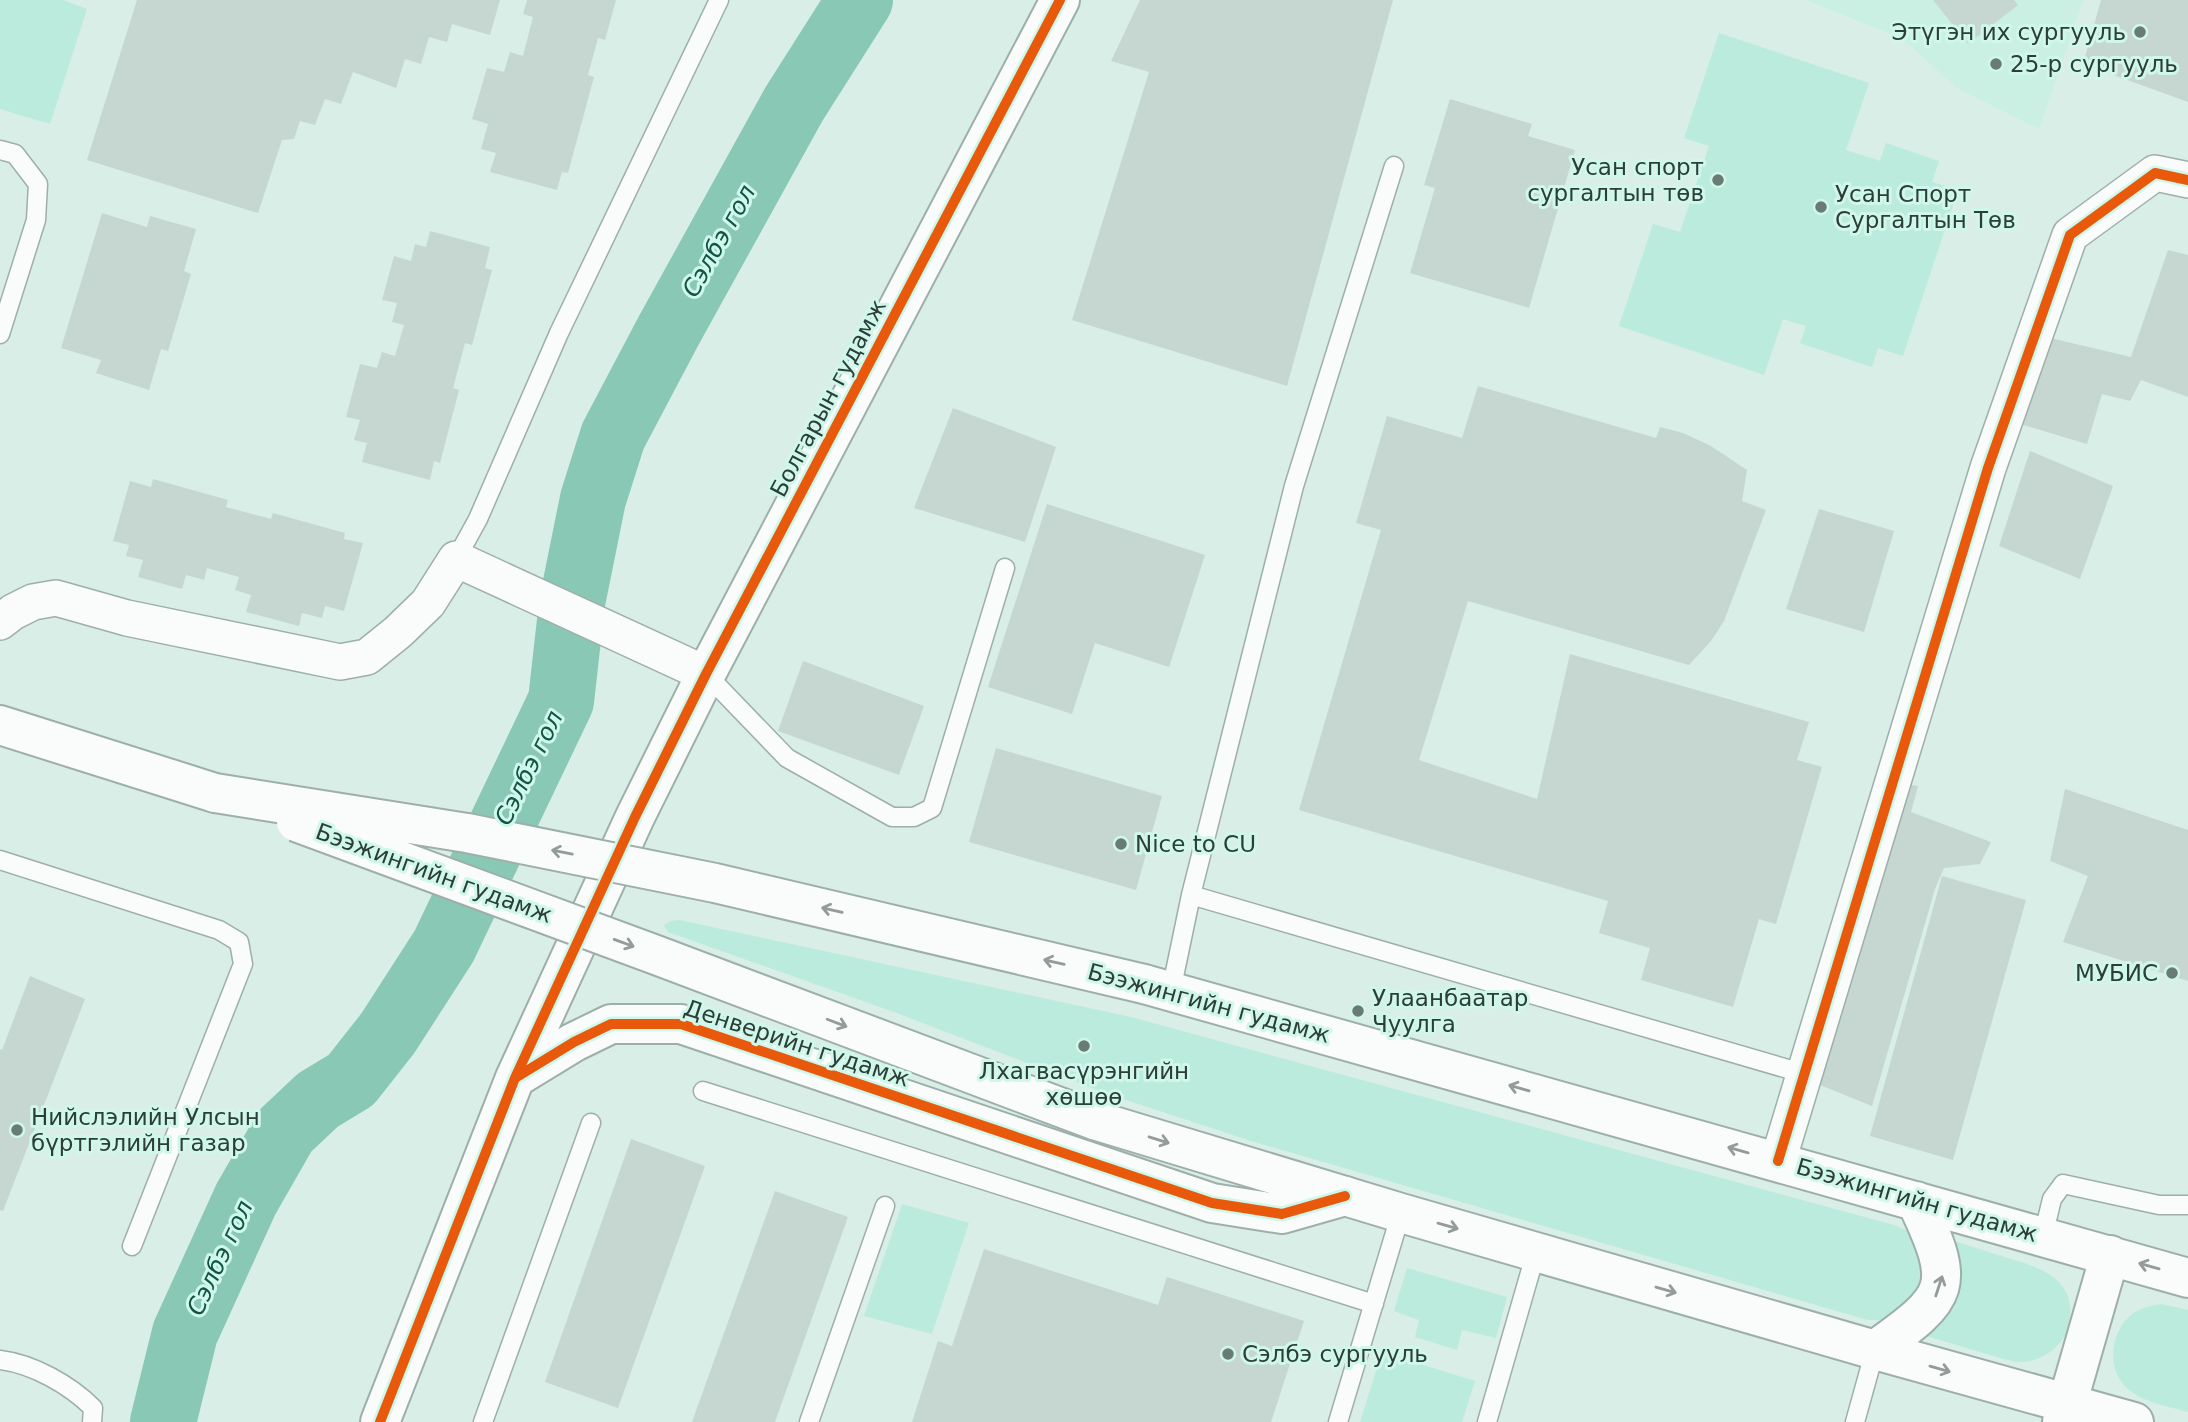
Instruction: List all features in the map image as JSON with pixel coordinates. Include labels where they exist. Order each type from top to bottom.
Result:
[{"type":"main road","name":"Болгарын гудамж","points":[[515,1078],[635,817],[706,674],[1060,0]]},
{"type":"main road","name":"Бээжингийн гудамж","points":[[0,725],[215,793],[1094,1120],[1401,1213],[1875,1350],[2065,1413],[2134,1422]]},
{"type":"main road","name":"Бээжингийн гудамж","points":[[215,793],[467,833],[715,883],[1158,987],[2188,1278]]},
{"type":"main road","name":"Денверийн гудамж","points":[[515,1078],[574,1042],[611,1024],[681,1024],[1212,1203],[1282,1214],[1345,1196]]},
{"type":"main road","points":[[380,1422],[515,1078]]},
{"type":"main road","points":[[1875,1350],[1916,1321],[1930,1307],[1943,1275],[1934,1239],[1916,1200]]},
{"type":"main road","points":[[2065,1413],[2110,1255]]},
{"type":"street","points":[[1778,1161],[1988,468],[2070,235],[2155,173],[2188,180]]},
{"type":"street","points":[[0,622],[33,602],[56,598],[140,620],[340,662],[367,657],[471,566],[706,674]]},
{"type":"lane","points":[[471,566],[478,519],[559,333],[719,0]]},
{"type":"lane","points":[[0,150],[15,154],[38,184],[36,220],[0,334]]},
{"type":"lane","points":[[1158,987],[1191,895],[1294,486],[1394,166]]},
{"type":"lane","points":[[706,674],[787,758],[892,817],[914,817],[932,808],[1005,568]]},
{"type":"lane","points":[[0,860],[219,930],[239,942],[243,964],[132,1246]]},
{"type":"lane","points":[[1191,895],[1805,1073]]},
{"type":"lane","points":[[704,1091],[1374,1304]]},
{"type":"lane","points":[[483,1422],[591,1123]]},
{"type":"lane","points":[[2043,1236],[2052,1199],[2063,1184],[2159,1205],[2188,1206]]},
{"type":"lane","points":[[809,1422],[885,1206]]},
{"type":"lane","points":[[1338,1422],[1401,1213]]},
{"type":"lane","points":[[1487,1422],[1535,1252]]},
{"type":"lane","points":[[1855,1422],[1875,1350]]},
{"type":"lane","points":[[0,1360],[50,1376],[78,1393],[93,1408],[92,1422]]},
{"type":"shaded area","points":[[0,0],[63,0],[87,9],[50,124],[0,109]]},
{"type":"shaded area","name":"25-р сургууль","points":[[1806,0],[2083,0],[2039,129],[1957,88],[1903,39]]},
{"type":"shaded area","name":"Усан Спорт Сургалтын Төв","points":[[1719,33],[1869,83],[1846,150],[1880,161],[1886,143],[1939,161],[1932,182],[1958,190],[1903,356],[1878,348],[1872,367],[1800,343],[1806,326],[1783,319],[1764,375],[1619,326],[1653,224],[1680,232],[1709,146],[1684,138]]},
{"type":"shaded area","points":[[679,920],[1131,1017],[1894,1225],[1914,1234],[1928,1285],[1888,1320],[1868,1320],[1251,1141],[1108,1094],[894,1012],[668,932],[664,925]]},
{"type":"shaded area","points":[[902,1204],[969,1223],[932,1334],[864,1316]]},
{"type":"shaded area","points":[[1945,1238],[2025,1263],[2058,1281],[2069,1302],[2070,1316],[2063,1338],[2053,1350],[2031,1361],[2020,1362],[1916,1333]]},
{"type":"shaded area","points":[[1407,1268],[1507,1297],[1496,1338],[1462,1330],[1457,1350],[1415,1337],[1419,1320],[1394,1311]]},
{"type":"shaded area","points":[[2161,1304],[2188,1310],[2188,1412],[2133,1393],[2120,1380],[2113,1361],[2115,1341],[2124,1323],[2138,1311]]},
{"type":"shaded area","points":[[1382,1352],[1475,1381],[1462,1422],[1360,1422]]},
{"type":"building","points":[[137,0],[500,0],[490,35],[452,24],[447,42],[429,37],[421,64],[405,59],[396,88],[353,72],[341,104],[325,99],[315,125],[300,121],[294,139],[282,140],[258,213],[87,160]]},
{"type":"building","points":[[527,0],[616,0],[605,40],[598,38],[588,75],[594,77],[568,173],[562,172],[557,190],[490,172],[496,153],[481,149],[488,124],[472,119],[487,68],[504,72],[510,52],[523,56],[533,17],[523,14]]},
{"type":"building","points":[[1140,0],[1393,0],[1287,386],[1072,320],[1149,72],[1111,61]]},
{"type":"building","points":[[1933,0],[2014,0],[2018,5],[1968,44]]},
{"type":"building","name":"Этүгэн их сургууль","points":[[2101,0],[2188,0],[2188,102],[2083,64]]},
{"type":"building","points":[[1450,99],[1532,124],[1528,136],[1575,150],[1529,308],[1410,273],[1435,188],[1424,185]]},
{"type":"building","points":[[102,213],[147,227],[150,216],[196,229],[184,271],[191,274],[168,351],[161,349],[149,390],[96,373],[101,360],[61,348]]},
{"type":"building","points":[[430,231],[490,247],[485,268],[492,270],[472,345],[465,343],[453,388],[459,390],[440,463],[434,461],[430,480],[362,462],[367,443],[354,440],[360,420],[346,417],[360,364],[377,368],[382,352],[395,356],[404,325],[392,322],[397,303],[382,300],[394,256],[411,261],[415,244],[426,247]]},
{"type":"building","points":[[2168,250],[2188,255],[2188,397],[2141,380],[2130,401],[2102,394],[2087,444],[2020,424],[2046,337],[2131,357]]},
{"type":"building","points":[[1478,386],[1656,438],[1660,427],[1683,433],[1711,446],[1747,470],[1742,501],[1766,510],[1724,621],[1711,641],[1689,665],[1468,601],[1419,760],[1537,799],[1570,654],[1809,722],[1797,760],[1822,767],[1776,924],[1759,919],[1733,1007],[1641,980],[1650,948],[1599,933],[1608,901],[1299,810],[1381,530],[1356,523],[1387,416],[1462,438]]},
{"type":"building","points":[[953,408],[1056,447],[1025,542],[914,508]]},
{"type":"building","points":[[2030,451],[2113,486],[2080,579],[1999,546]]},
{"type":"building","points":[[153,479],[228,500],[226,507],[271,519],[273,513],[345,533],[344,539],[363,543],[344,611],[325,606],[322,618],[302,613],[299,626],[246,612],[251,595],[235,590],[239,577],[207,568],[204,580],[186,575],[182,589],[138,577],[143,560],[126,556],[129,545],[113,541],[130,481],[151,487]]},
{"type":"building","points":[[1047,504],[1205,555],[1169,667],[1095,643],[1072,714],[988,687]]},
{"type":"building","points":[[1819,509],[1894,531],[1864,632],[1786,609]]},
{"type":"building","points":[[803,661],[924,706],[899,775],[778,731]]},
{"type":"building","points":[[996,748],[1162,796],[1136,890],[969,842]]},
{"type":"building","points":[[1906,784],[1918,786],[1911,812],[1991,842],[1980,864],[1944,868],[1935,889],[1872,1106],[1815,1083]]},
{"type":"building","points":[[2065,789],[2188,830],[2188,981],[2063,942],[2088,876],[2050,861]]},
{"type":"building","points":[[1942,876],[2026,900],[1953,1160],[1870,1136]]},
{"type":"building","name":"Нийслэлийн Улсын бүртгэлийн газар","points":[[30,976],[85,999],[3,1211],[0,1210],[0,1049],[2,1050]]},
{"type":"building","points":[[631,1139],[705,1166],[618,1408],[545,1382]]},
{"type":"building","points":[[775,1191],[848,1217],[775,1422],[692,1422]]},
{"type":"building","points":[[984,1249],[1158,1305],[1167,1277],[1304,1321],[1271,1422],[912,1422],[938,1341],[952,1346]]},
{"type":"waterway","name":"Сэлбэ гол","points":[[163,1422],[185,1333],[246,1199],[285,1131],[318,1100],[351,1080],[388,1033],[444,946],[561,701],[572,603],[593,499],[613,436],[794,104],[860,0]]},
{"type":"cycle path","points":[[380,1422],[515,1078],[635,817],[706,674],[1060,0]]},
{"type":"cycle path","points":[[1778,1161],[1988,468],[2070,235],[2155,173],[2188,180]]},
{"type":"cycle path","points":[[515,1078],[574,1042],[611,1024],[681,1024],[1212,1203],[1282,1214],[1345,1196]]},
{"type":"place","name":"Этүгэн их сургууль","points":[[2140,32]]},
{"type":"place","name":"25-р сургууль","points":[[1996,64]]},
{"type":"place","name":"Усан спорт сургалтын төв","points":[[1718,180]]},
{"type":"place","name":"Усан Спорт Сургалтын Төв","points":[[1821,207]]},
{"type":"place","name":"Nice to CU","points":[[1121,844]]},
{"type":"place","name":"МУБИС","points":[[2172,973]]},
{"type":"place","name":"Улаанбаатар Чуулга","points":[[1358,1011]]},
{"type":"place","name":"Лхагвасүрэнгийн хөшөө","points":[[1084,1046]]},
{"type":"place","name":"Нийслэлийн Улсын бүртгэлийн газар","points":[[17,1130]]},
{"type":"place","name":"Сэлбэ сургууль","points":[[1228,1354]]}]
